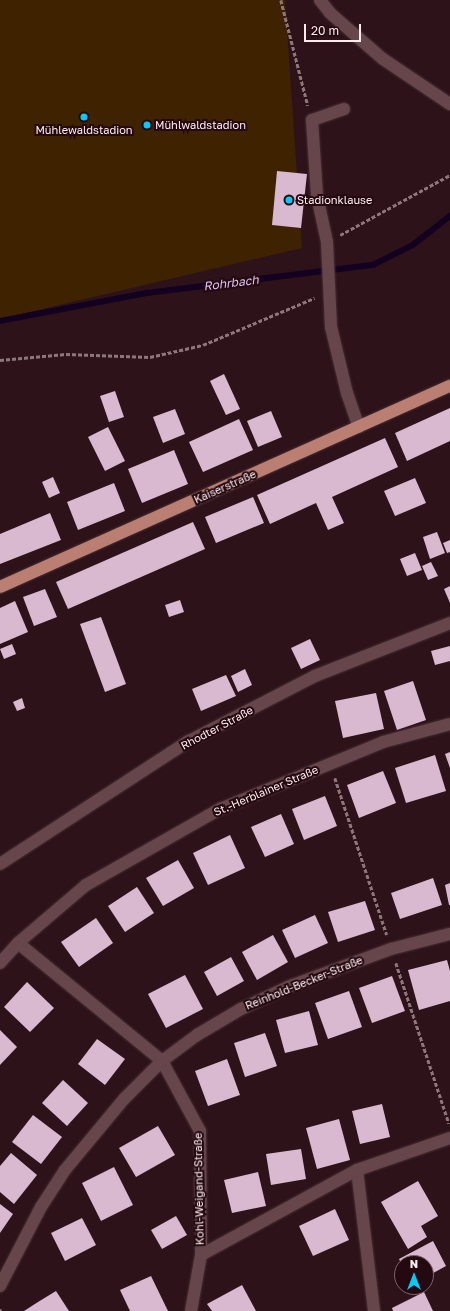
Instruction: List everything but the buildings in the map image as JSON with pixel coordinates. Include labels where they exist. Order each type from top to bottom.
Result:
[{"type":"main road","name":"Kaiserstraße","points":[[0,587],[450,386]]},
{"type":"street","points":[[320,0],[330,13],[383,59],[450,104]]},
{"type":"street","points":[[344,109],[312,120],[317,196],[327,242],[332,290],[331,327],[347,393],[359,427]]},
{"type":"street","name":"Rhodter Straße","points":[[0,864],[189,741],[315,676],[450,622]]},
{"type":"street","name":"St.-Herblainer Straße","points":[[0,962],[18,942],[86,885],[220,809],[383,742],[450,724]]},
{"type":"street","name":"Reinhold-Becker-Straße","points":[[0,1286],[41,1207],[65,1170],[124,1099],[162,1061],[197,1036],[241,1009],[288,987],[391,949],[450,934]]},
{"type":"street","points":[[18,942],[162,1061]]},
{"type":"street","name":"Kohl-Weigand-Straße","points":[[162,1061],[200,1131],[201,1254],[191,1311]]},
{"type":"street","name":"Kohl-Weigand-Straße","points":[[201,1254],[357,1170],[450,1138]]},
{"type":"street","points":[[357,1170],[374,1311]]},
{"type":"path","points":[[281,0],[312,120]]},
{"type":"path","points":[[327,242],[450,175]]},
{"type":"path","points":[[0,360],[66,354],[150,356],[203,345],[332,290]]},
{"type":"shaded area","name":"Mühlwaldstadion","points":[[0,0],[285,0],[302,248],[0,319]]},
{"type":"waterway","name":"Rohrbach","points":[[0,321],[147,293],[373,265],[413,245],[450,216]]},
{"type":"place","name":"Mühlewaldstadion","points":[[84,117]]},
{"type":"place","name":"Mühlwaldstadion","points":[[147,125]]},
{"type":"place","name":"Stadionklause","points":[[289,200]]}]
